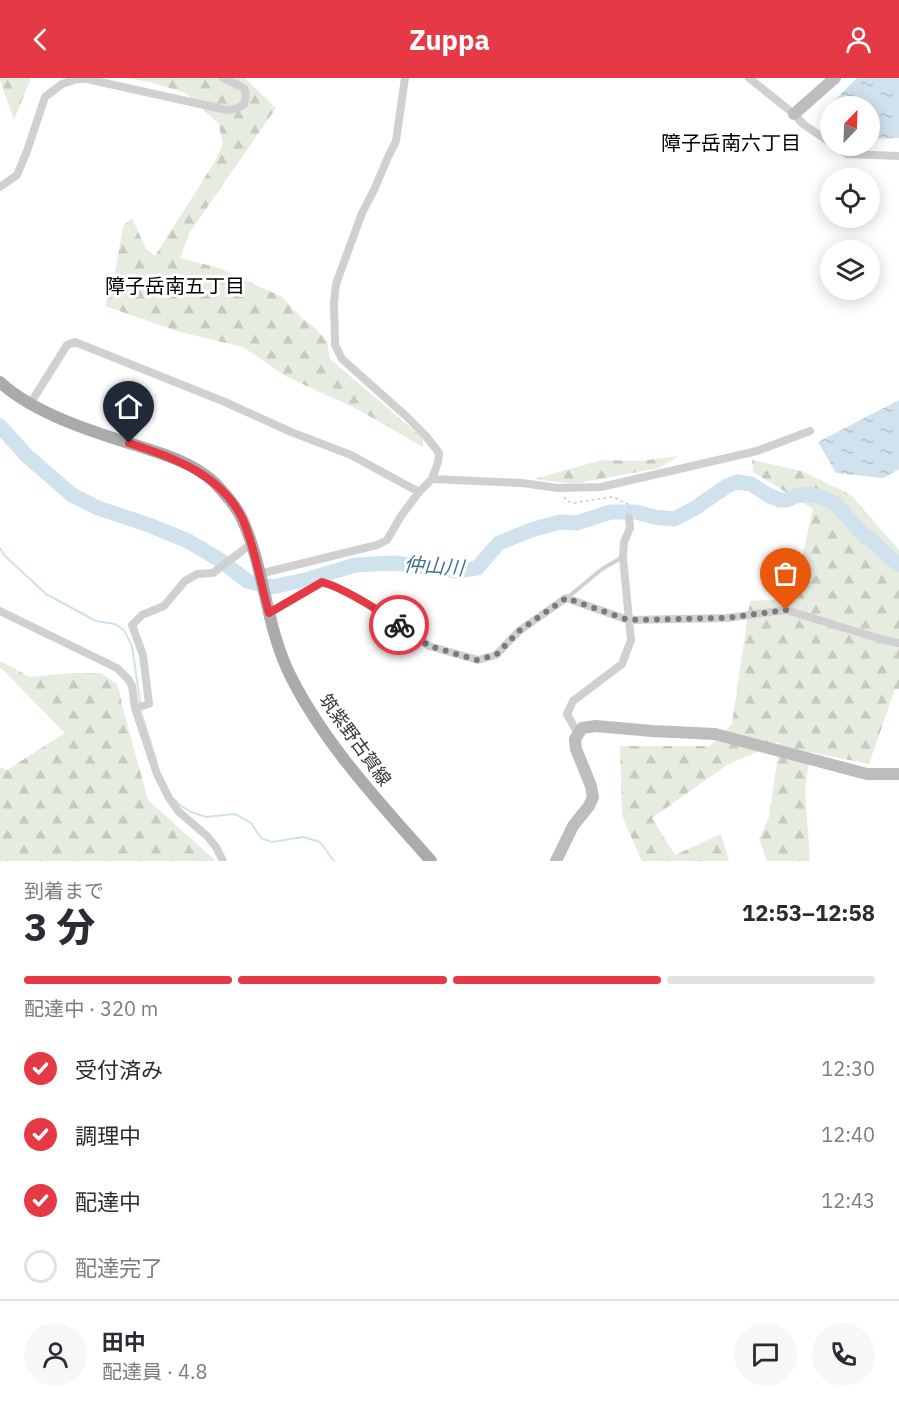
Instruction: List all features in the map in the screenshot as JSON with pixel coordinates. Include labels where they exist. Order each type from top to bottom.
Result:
[{"type":"main road","name":"筑紫野古賀線","points":[[0,382],[30,404],[88,430],[170,456],[194,468],[214,483],[231,501],[243,519],[252,544],[267,609],[290,676],[319,727],[373,795],[431,861]]},
{"type":"street","points":[[0,187],[17,176],[45,97],[62,84],[77,79],[87,79],[227,110],[236,109],[244,104],[246,96],[244,88],[223,78]]},
{"type":"street","points":[[260,579],[387,540],[401,516],[432,479],[438,462],[439,453],[435,447],[406,416],[342,359],[335,345],[336,284],[362,213],[375,190],[396,141],[405,78]]},
{"type":"street","points":[[749,78],[803,124],[820,135]]},
{"type":"street","points":[[794,114],[835,78]]},
{"type":"street","points":[[880,155],[899,156]]},
{"type":"street","points":[[30,404],[67,345],[75,342],[351,455],[419,492]]},
{"type":"street","points":[[432,479],[522,483],[562,488],[601,487],[757,451],[810,431]]},
{"type":"street","points":[[578,734],[567,714],[573,701],[622,664],[631,640],[623,558],[624,542],[630,528],[629,518]]},
{"type":"street","points":[[135,708],[149,704],[143,655],[132,625],[142,615],[164,606],[185,581],[197,574],[213,573],[252,544]]},
{"type":"street","points":[[267,609],[322,582],[370,605],[429,646],[477,660],[496,655],[519,631],[566,598],[628,620],[727,618],[786,610],[899,643]]},
{"type":"street","points":[[0,610],[117,668],[128,679],[132,686],[135,708],[158,774],[169,798],[179,812],[207,836],[223,861]]},
{"type":"street","points":[[556,861],[573,826],[589,806],[593,796],[576,748],[575,739],[582,728],[596,726],[715,734],[867,774],[899,774]]},
{"type":"lane","points":[[566,598],[602,569],[623,558]]},
{"type":"path","points":[[562,488],[563,497],[574,503],[616,498],[630,505],[629,518]]},
{"type":"green space","points":[[0,78],[31,78],[14,120],[0,80]]},
{"type":"green space","points":[[127,78],[245,78],[276,108],[190,232],[180,258],[219,268],[282,297],[327,341],[330,359],[423,438],[423,447],[357,409],[287,377],[243,347],[180,332],[105,306],[113,284],[123,226],[132,218],[146,249],[155,256],[216,160],[223,143],[218,123],[186,93]]},
{"type":"green space","points":[[679,456],[659,468],[573,484],[534,479],[602,460],[641,461]]},
{"type":"green space","points":[[752,460],[802,471],[851,495],[899,550],[899,689],[895,689],[869,764],[810,752],[805,790],[810,861],[767,861],[759,839],[769,817],[780,742],[727,765],[652,818],[675,855],[721,834],[729,861],[642,861],[622,816],[620,746],[710,746],[732,724],[750,601],[790,599],[795,589],[813,509],[753,472]]},
{"type":"green space","points":[[0,661],[30,677],[101,673],[118,685],[148,800],[216,861],[0,861],[0,767],[7,770],[65,733],[0,667]]},
{"type":"water","points":[[857,78],[899,78],[899,138],[880,139],[880,96],[839,96]]},
{"type":"water","points":[[899,400],[899,469],[883,478],[836,473],[818,442]]},
{"type":"waterway","name":"仲山川","points":[[0,426],[27,456],[72,495],[98,508],[188,541],[220,560],[247,581],[272,587],[355,565],[394,563],[457,571],[477,568],[499,543],[531,530],[560,522],[576,523],[611,512],[636,512],[674,519],[737,482],[751,484],[780,500],[807,494],[836,504],[864,536],[871,539],[899,564]]},
{"type":"waterway","points":[[0,548],[5,556],[46,594],[96,621],[115,624],[124,630],[132,646],[142,715],[157,763]]},
{"type":"waterway","points":[[175,800],[191,812],[206,817],[235,814],[251,823],[261,838],[272,842],[303,837],[320,842],[334,861]]},
{"type":"way so far","points":[[399,625],[429,646],[477,660],[496,655],[519,631],[566,598],[628,620],[727,618],[786,610]]},
{"type":"district","name":"障子岳南六丁目","points":[[731,143]]},
{"type":"district","name":"障子岳南五丁目","points":[[175,286]]},
{"type":"route","points":[[129,443],[170,456],[194,468],[214,483],[231,501],[243,519],[252,544],[269,613],[322,582],[370,605],[399,625]]}]
